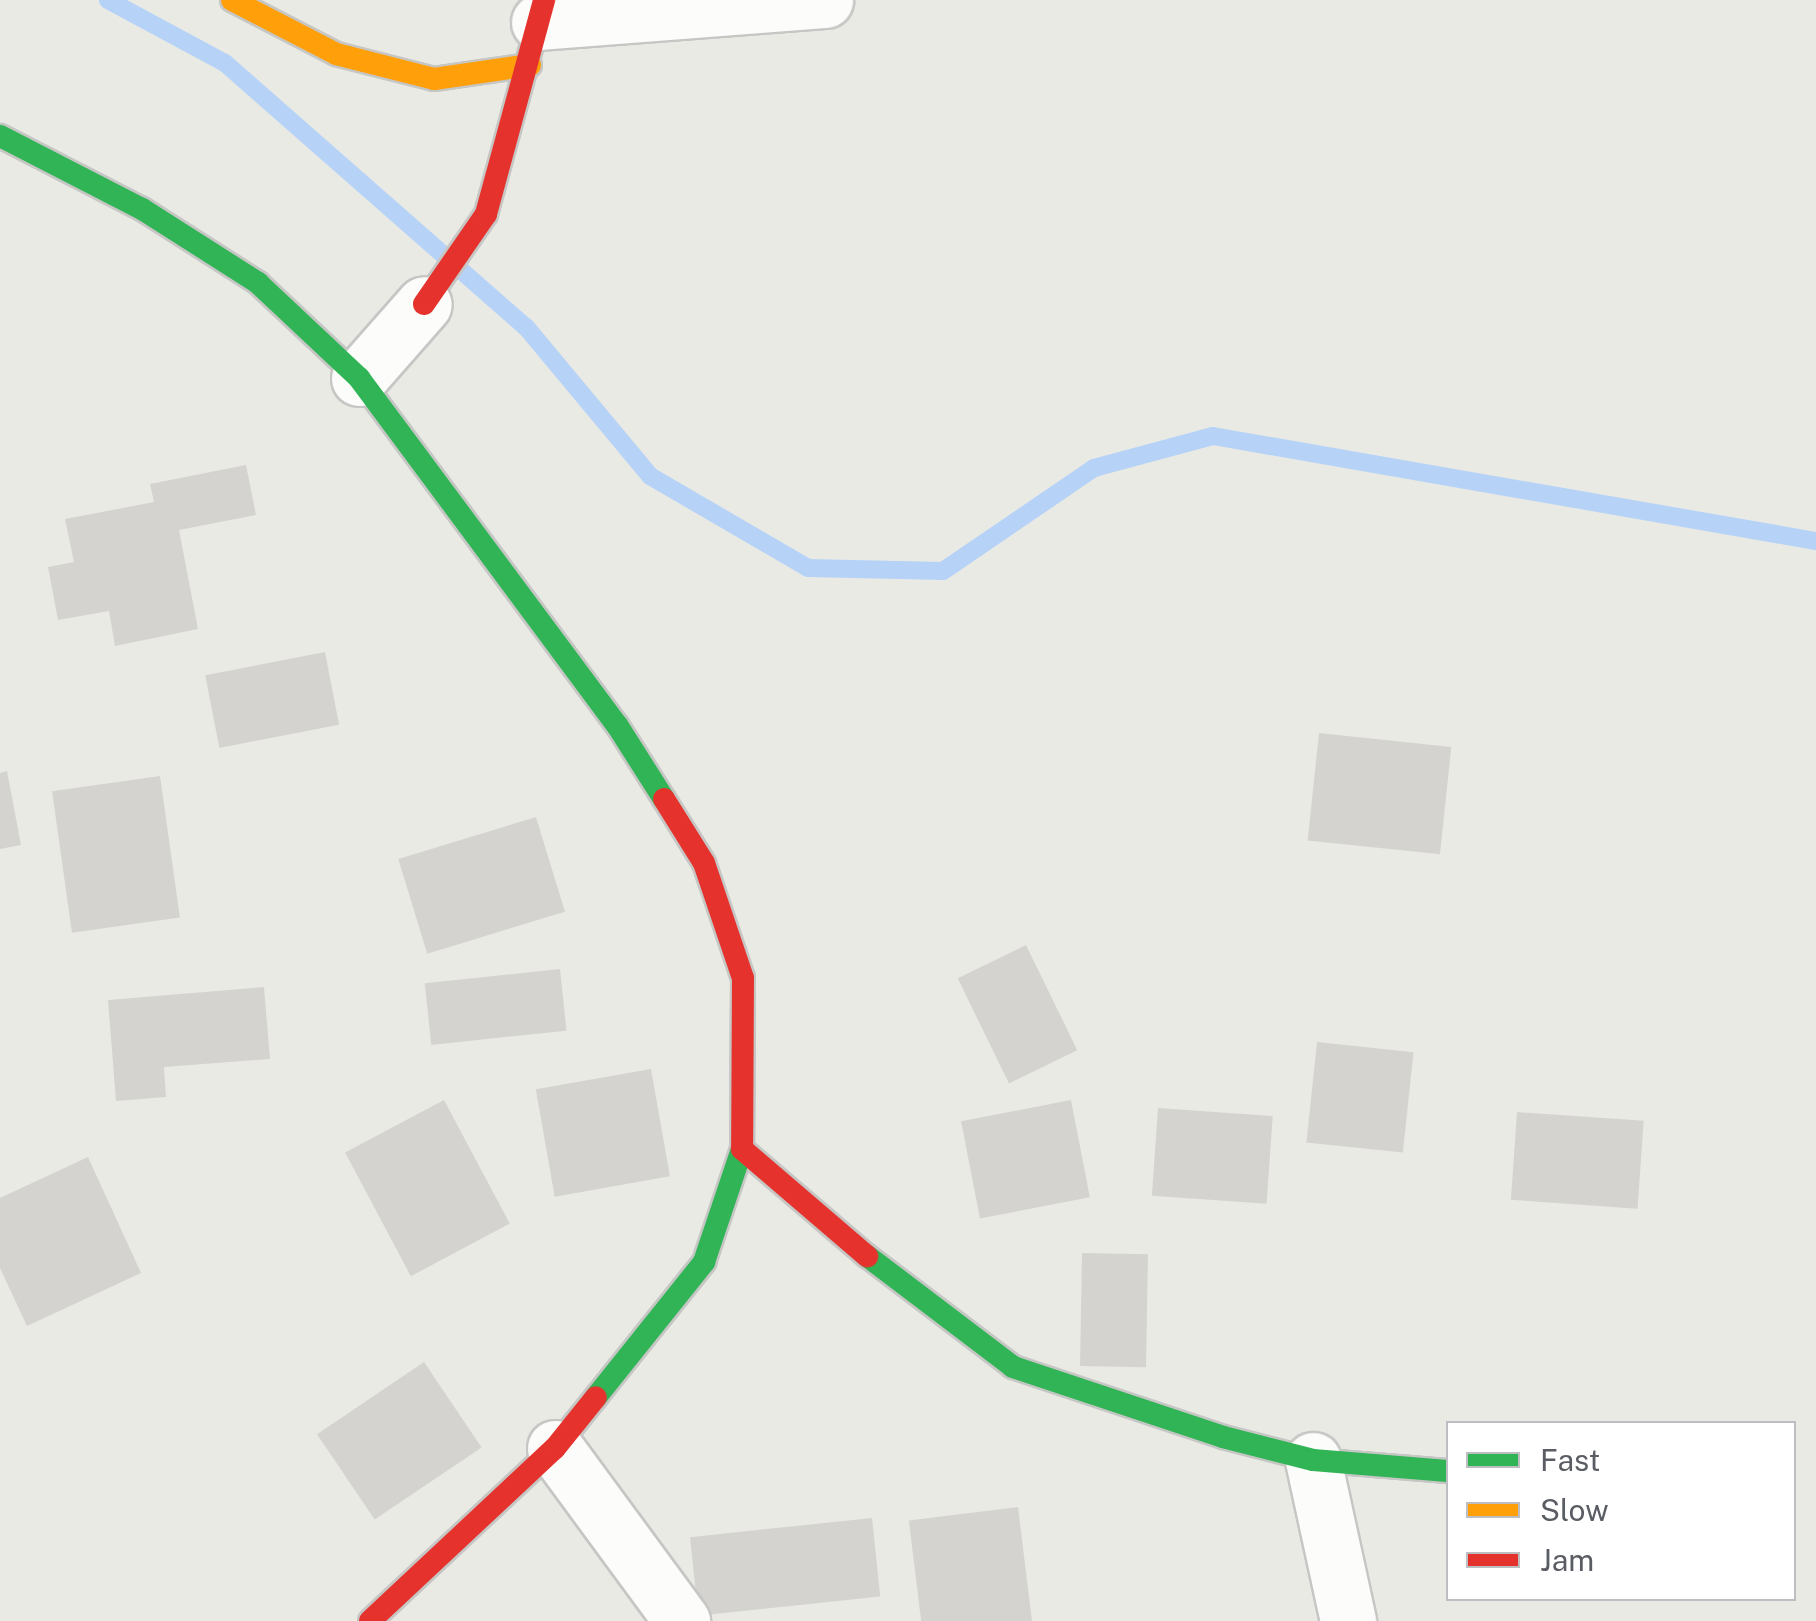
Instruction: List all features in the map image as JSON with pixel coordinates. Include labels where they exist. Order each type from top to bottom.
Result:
[{"type":"street","points":[[232,0],[336,54],[434,78],[538,29],[825,0]]},
{"type":"street","points":[[360,378],[424,304],[486,214],[538,29]]},
{"type":"street","points":[[0,136],[142,209],[258,283],[360,378],[616,725],[704,863],[743,978],[742,1149],[704,1262],[555,1448],[370,1621]]},
{"type":"street","points":[[742,1149],[862,1252],[1013,1367],[1223,1437],[1313,1460],[1446,1471]]},
{"type":"street","points":[[555,1448],[682,1621]]},
{"type":"street","points":[[1313,1460],[1348,1621]]},
{"type":"building","points":[[246,465],[256,515],[179,530],[198,629],[115,646],[109,611],[58,620],[48,567],[74,562],[65,519],[154,502],[150,484]]},
{"type":"building","points":[[325,652],[339,725],[219,748],[205,675]]},
{"type":"building","points":[[1319,733],[1451,747],[1440,854],[1308,840]]},
{"type":"building","points":[[7,771],[21,845],[0,849],[0,773]]},
{"type":"building","points":[[160,776],[180,918],[72,933],[52,791]]},
{"type":"building","points":[[536,817],[565,912],[427,954],[398,859]]},
{"type":"building","points":[[1026,945],[1077,1050],[1009,1083],[958,978]]},
{"type":"building","points":[[560,969],[566,1031],[431,1045],[425,983]]},
{"type":"building","points":[[264,987],[270,1059],[164,1067],[166,1097],[116,1101],[108,1000]]},
{"type":"building","points":[[1317,1042],[1413,1052],[1403,1153],[1306,1142]]},
{"type":"building","points":[[651,1069],[670,1176],[555,1197],[536,1089]]},
{"type":"building","points":[[444,1100],[510,1224],[411,1276],[345,1153]]},
{"type":"building","points":[[1071,1100],[1090,1197],[980,1219],[961,1121]]},
{"type":"building","points":[[1158,1108],[1273,1116],[1267,1204],[1152,1196]]},
{"type":"building","points":[[1517,1112],[1644,1121],[1638,1209],[1511,1200]]},
{"type":"building","points":[[88,1157],[141,1273],[27,1326],[0,1268],[0,1198]]},
{"type":"building","points":[[1082,1253],[1148,1254],[1146,1367],[1080,1366]]},
{"type":"building","points":[[424,1362],[482,1447],[375,1520],[317,1434]]},
{"type":"building","points":[[1018,1507],[1032,1621],[921,1621],[909,1520]]},
{"type":"building","points":[[872,1518],[880,1597],[698,1616],[690,1537]]},
{"type":"waterway","points":[[108,0],[225,63],[526,327],[650,476],[808,568],[943,571],[1094,468],[1213,436],[1816,541]]},
{"type":"traffic: fast","points":[[0,136],[142,209],[258,283],[359,378],[617,725],[664,799]]},
{"type":"traffic: fast","points":[[596,1397],[704,1262],[742,1149]]},
{"type":"traffic: fast","points":[[867,1256],[1013,1367],[1223,1437],[1313,1460],[1446,1471]]},
{"type":"traffic: slow","points":[[232,0],[336,54],[434,79],[530,65]]},
{"type":"traffic: jam","points":[[424,304],[486,214],[544,0]]},
{"type":"traffic: jam","points":[[664,799],[704,863],[743,978],[742,1149],[867,1256]]},
{"type":"traffic: jam","points":[[370,1621],[555,1448],[596,1397]]}]
